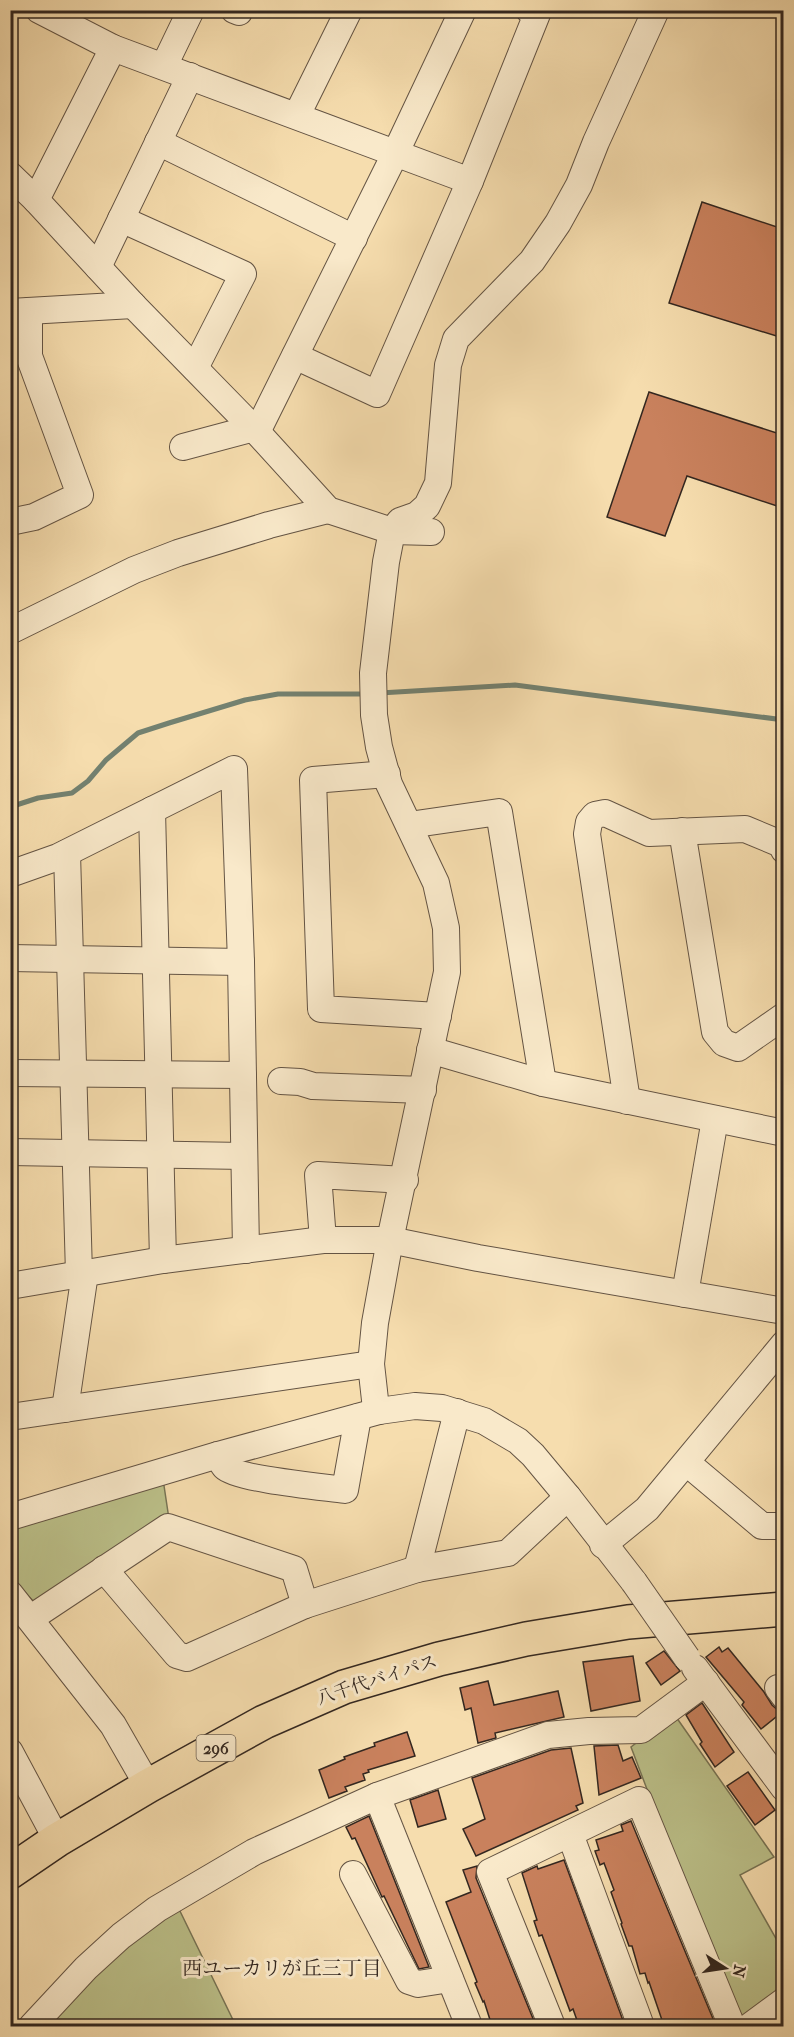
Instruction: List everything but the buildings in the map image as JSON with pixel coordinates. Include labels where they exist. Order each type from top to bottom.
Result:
[{"type":"highway","name":"八千代バイパス","points":[[10,1872],[57,1840],[148,1785],[264,1722],[344,1687],[439,1659],[526,1639],[628,1622],[783,1609]]},
{"type":"street","points":[[39,10],[113,48],[470,181]]},
{"type":"street","points":[[164,66],[191,10]]},
{"type":"street","points":[[297,115],[349,10]]},
{"type":"street","points":[[183,447],[255,430],[295,356],[354,237],[463,10]]},
{"type":"street","points":[[295,356],[377,394],[470,181],[537,14],[529,10]]},
{"type":"street","points":[[218,1455],[225,1467],[233,1471],[284,1482],[345,1490],[375,1400],[370,1364],[375,1323],[390,1240],[405,1180],[447,972],[446,928],[436,883],[389,784],[374,715],[373,673],[386,561],[392,531],[400,521],[417,515],[427,506],[438,483],[448,365],[456,339],[532,261],[558,223],[579,185],[656,10]]},
{"type":"street","points":[[36,200],[113,48]]},
{"type":"street","points":[[98,267],[190,76]]},
{"type":"street","points":[[158,142],[354,237]]},
{"type":"street","points":[[10,176],[36,200],[133,305],[255,430],[328,510],[392,531],[431,532]]},
{"type":"street","points":[[121,219],[243,274],[195,368]]},
{"type":"street","points":[[10,522],[34,517],[80,495],[20,357],[20,312],[133,305]]},
{"type":"street","points":[[10,631],[145,565],[269,525],[328,510]]},
{"type":"street","points":[[10,874],[67,853],[234,769],[241,962],[246,1250]]},
{"type":"street","points":[[387,774],[313,780],[321,1009],[438,1016]]},
{"type":"street","points":[[152,810],[163,1260]]},
{"type":"street","points":[[409,825],[499,812],[543,1083]]},
{"type":"street","points":[[627,1101],[588,846],[589,822],[595,815],[605,813],[650,833],[745,829],[781,844],[783,850]]},
{"type":"street","points":[[682,831],[715,1032],[724,1043],[738,1048],[783,1016]]},
{"type":"street","points":[[65,1409],[82,1274],[67,853]]},
{"type":"street","points":[[10,958],[241,962]]},
{"type":"street","points":[[430,1050],[543,1083],[783,1133]]},
{"type":"street","points":[[10,1073],[243,1075]]},
{"type":"street","points":[[281,1081],[300,1082],[313,1086],[423,1090]]},
{"type":"street","points":[[685,1294],[715,1119]]},
{"type":"street","points":[[10,1152],[244,1155]]},
{"type":"street","points":[[323,1240],[318,1175],[405,1180]]},
{"type":"street","points":[[10,1286],[163,1260],[323,1240],[390,1240],[478,1258],[783,1311]]},
{"type":"street","points":[[603,1545],[647,1509],[783,1344]]},
{"type":"street","points":[[10,1417],[370,1364]]},
{"type":"street","points":[[10,1517],[218,1455],[369,1414],[415,1406],[442,1408],[484,1421],[518,1441],[533,1455],[568,1497],[634,1582],[783,1788]]},
{"type":"street","points":[[417,1569],[457,1412]]},
{"type":"street","points":[[687,1463],[762,1526],[783,1526]]},
{"type":"street","points":[[104,1569],[177,1655],[187,1658],[306,1605],[417,1569],[508,1553],[568,1497]]},
{"type":"street","points":[[30,1618],[168,1527],[294,1569],[306,1605]]},
{"type":"street","points":[[10,1594],[113,1725],[148,1785]]},
{"type":"street","points":[[32,2026],[86,1968],[121,1936],[157,1909],[254,1852],[377,1796],[548,1735],[641,1730],[706,1682]]},
{"type":"street","points":[[783,1688],[778,1688],[783,1696]]},
{"type":"street","points":[[10,1752],[57,1840]]},
{"type":"street","points":[[377,1796],[469,2026]]},
{"type":"street","points":[[552,2026],[490,1872],[639,1800],[732,2026]]},
{"type":"street","points":[[570,1834],[641,2026]]},
{"type":"street","points":[[353,1874],[409,1981],[418,1984],[450,1979]]},
{"type":"street","points":[[750,2026],[783,2001]]},
{"type":"green space","points":[[163,1479],[169,1519],[34,1602],[11,1577],[11,1525]]},
{"type":"green space","points":[[674,1714],[774,1857],[740,1875],[783,1951],[783,1989],[743,2020],[734,2019],[631,1747]]},
{"type":"green space","points":[[177,1905],[236,2026],[44,2026],[90,1972]]},
{"type":"waterway","points":[[380,693],[515,685],[784,720]]},
{"type":"waterway","points":[[10,807],[38,798],[72,793],[88,781],[106,760],[138,733],[169,723],[245,700],[278,694],[367,694]]},
{"type":"district","name":"西ユーカリが丘三丁目","points":[[282,1968]]}]
